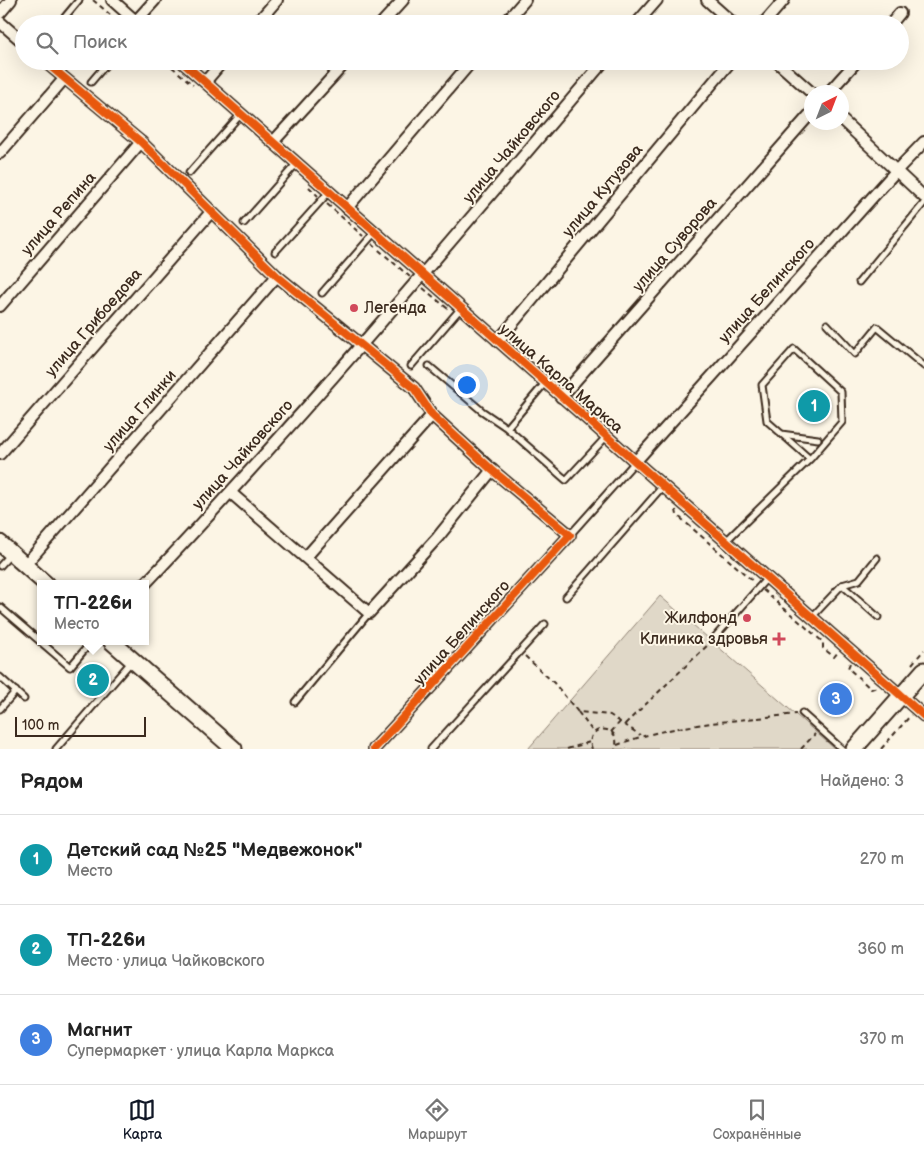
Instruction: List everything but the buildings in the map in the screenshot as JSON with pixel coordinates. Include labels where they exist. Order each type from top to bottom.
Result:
[{"type":"main road","points":[[6,548],[42,580]]},
{"type":"main road","points":[[115,645],[234,749]]},
{"type":"main road","points":[[854,749],[924,670]]},
{"type":"street","points":[[0,13],[11,0]]},
{"type":"street","points":[[112,0],[128,15]]},
{"type":"street","points":[[143,15],[155,0]]},
{"type":"street","points":[[264,15],[276,0]]},
{"type":"street","points":[[389,15],[403,0]]},
{"type":"street","points":[[512,15],[525,0]]},
{"type":"street","points":[[644,15],[656,0]]},
{"type":"street","points":[[707,0],[724,15]]},
{"type":"street","points":[[771,15],[784,0]]},
{"type":"street","points":[[0,22],[15,35]]},
{"type":"street","points":[[54,70],[141,142],[277,276],[414,388],[432,415],[492,470],[570,535]]},
{"type":"street","name":"улица Карла Маркса","points":[[191,70],[920,713]]},
{"type":"street","points":[[205,82],[215,70]]},
{"type":"street","points":[[273,142],[339,70]]},
{"type":"street","points":[[347,208],[464,70]]},
{"type":"street","name":"улица Чайковского","points":[[149,581],[231,493],[423,275],[596,70]]},
{"type":"street","name":"улица Кутузова","points":[[498,341],[724,70]]},
{"type":"street","points":[[786,70],[804,86]]},
{"type":"street","points":[[835,85],[849,70]]},
{"type":"street","points":[[0,153],[64,79]]},
{"type":"street","name":"улица Суворова","points":[[561,397],[804,121]]},
{"type":"street","points":[[849,127],[924,197]]},
{"type":"street","name":"улица Репина","points":[[0,306],[141,142]]},
{"type":"street","name":"улица Белинского","points":[[635,462],[924,142]]},
{"type":"street","name":"улица Грибоедова","points":[[0,454],[211,212]]},
{"type":"street","name":"улица Глинки","points":[[25,565],[277,276]]},
{"type":"street","points":[[306,557],[432,415]]},
{"type":"street","points":[[231,493],[369,614],[438,537],[492,470]]},
{"type":"street","name":"улица Белинского","points":[[374,749],[570,535]]},
{"type":"lane","points":[[66,15],[79,0]]},
{"type":"lane","points":[[91,82],[101,70]]},
{"type":"lane","points":[[189,173],[241,114]]},
{"type":"lane","points":[[244,223],[296,163]]},
{"type":"lane","points":[[275,252],[329,192]]},
{"type":"lane","points":[[860,282],[924,203]]},
{"type":"lane","points":[[322,293],[375,232]]},
{"type":"lane","points":[[411,366],[461,308]]},
{"type":"lane","points":[[827,324],[854,354],[877,327],[924,366]]},
{"type":"lane","points":[[725,542],[810,459],[842,422],[842,392],[794,349],[762,385],[767,421],[810,459]]},
{"type":"lane","points":[[429,366],[482,411],[507,428],[566,480],[606,436]]},
{"type":"lane","points":[[507,428],[545,383]]},
{"type":"lane","points":[[781,434],[818,439]]},
{"type":"lane","points":[[570,535],[635,462]]},
{"type":"lane","points":[[566,597],[664,486]]},
{"type":"lane","points":[[0,566],[6,548]]},
{"type":"lane","points":[[812,618],[842,584],[859,580],[877,558]]},
{"type":"lane","points":[[715,637],[767,578]]},
{"type":"lane","points":[[842,584],[878,618]]},
{"type":"lane","points":[[0,607],[37,639]]},
{"type":"lane","points":[[295,702],[369,614]]},
{"type":"lane","points":[[431,749],[544,624]]},
{"type":"lane","points":[[44,645],[70,667],[89,645]]},
{"type":"lane","points":[[56,749],[132,660]]},
{"type":"lane","points":[[0,677],[24,699]]},
{"type":"lane","points":[[0,709],[16,691]]},
{"type":"lane","points":[[802,713],[842,749]]},
{"type":"path","points":[[93,0],[110,15]]},
{"type":"path","points":[[625,724],[715,637]]},
{"type":"path","points":[[520,651],[554,683],[594,733]]},
{"type":"path","points":[[578,712],[610,715],[640,735]]},
{"type":"path","points":[[616,744],[640,735],[704,724],[802,713]]},
{"type":"path","points":[[881,749],[920,713]]},
{"type":"path","points":[[611,732],[621,721]]},
{"type":"path","points":[[592,749],[590,742],[594,733],[603,729],[611,732],[616,738],[615,749]]},
{"type":"path","points":[[801,749],[819,729]]},
{"type":"path","points":[[567,749],[590,742]]},
{"type":"shaded area","points":[[660,596],[835,749],[528,749]]},
{"type":"cycle path","points":[[55,70],[141,142],[277,276],[414,388],[432,415],[492,470],[570,535],[374,749]]},
{"type":"cycle path","points":[[191,70],[924,716]]},
{"type":"place","name":"Легенда","points":[[354,308]]},
{"type":"place","name":"Детский сад №25 \"Медвежонок\"","points":[[814,406]]},
{"type":"place","name":"Жилфонд","points":[[747,618]]},
{"type":"place","name":"Клиника здровья","points":[[779,639]]},
{"type":"place","name":"ТП-226и","points":[[93,680]]},
{"type":"place","name":"Магнит","points":[[836,699]]}]
